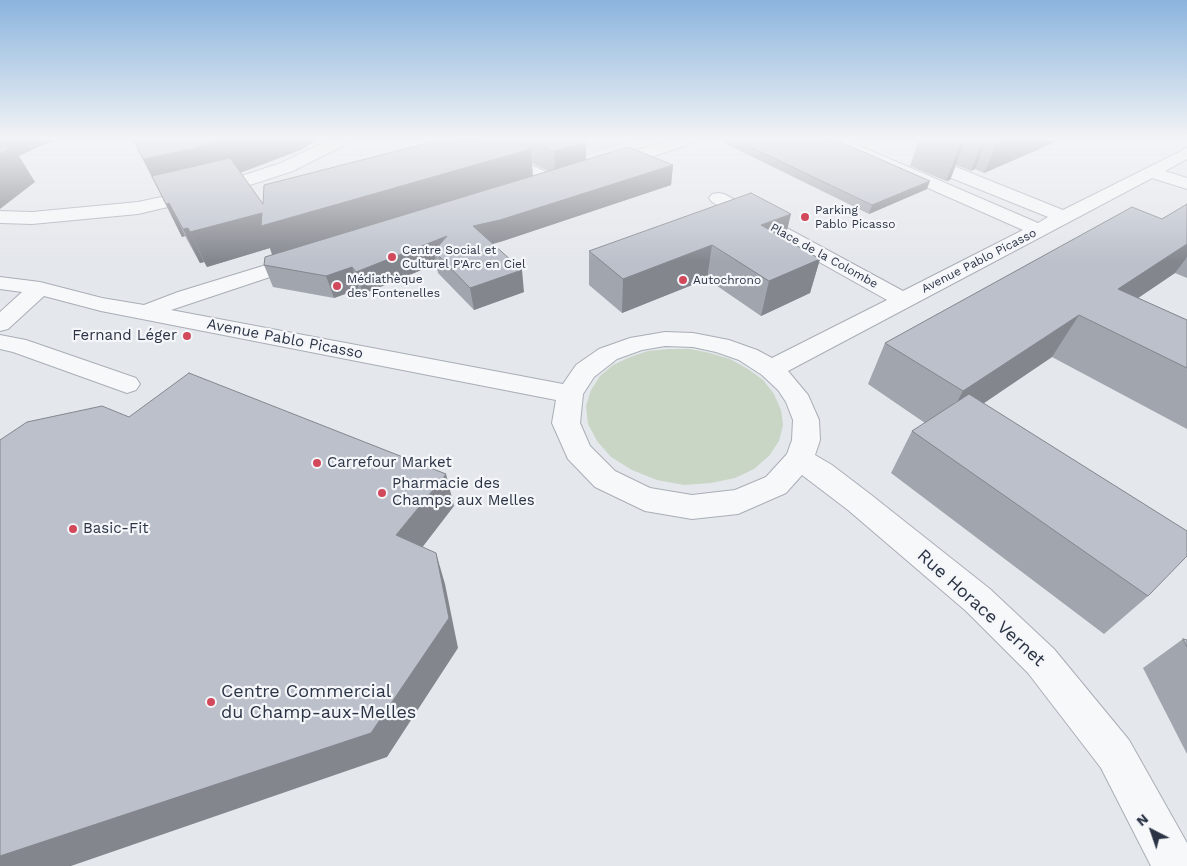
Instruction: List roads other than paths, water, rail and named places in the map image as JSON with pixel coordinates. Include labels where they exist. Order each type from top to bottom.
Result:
[{"type":"street","points":[[0,217],[56,216],[138,208],[213,191],[246,180]]},
{"type":"street","points":[[525,190],[557,180]]},
{"type":"street","points":[[925,180],[1039,230]]},
{"type":"street","points":[[973,180],[1064,217]]},
{"type":"street","name":"Avenue Pablo Picasso","points":[[771,369],[1135,180]]},
{"type":"street","name":"Place de la Colombe","points":[[718,198],[911,296]]},
{"type":"street","points":[[813,235],[911,296]]},
{"type":"street","points":[[147,312],[186,297],[320,254]]},
{"type":"street","name":"Avenue Pablo Picasso","points":[[0,283],[40,288],[101,304],[570,394]]},
{"type":"street","points":[[0,324],[40,288]]},
{"type":"street","points":[[666,339],[694,340],[721,345],[748,355],[771,369],[787,384],[795,396],[806,420],[806,440],[799,459],[776,485],[738,502],[692,507],[645,499],[605,480],[578,452],[566,423],[570,394],[585,371],[608,354],[638,343],[666,339]]},
{"type":"street","points":[[0,342],[18,345],[127,384]]},
{"type":"street","name":"Rue Horace Vernet","points":[[799,459],[822,473],[859,502],[970,594],[1041,661],[1115,754],[1175,866]]},
{"type":"place","name":"Parking Pablo Picasso","points":[[805,217]]},
{"type":"place","name":"Centre Social et Culturel P'Arc en Ciel","points":[[392,257]]},
{"type":"place","name":"Autochrono","points":[[683,280]]},
{"type":"place","name":"Médiathèque des Fontenelles","points":[[337,286]]},
{"type":"place","name":"Fernand Léger","points":[[187,336]]},
{"type":"place","name":"Carrefour Market","points":[[317,463]]},
{"type":"place","name":"Pharmacie des Champs aux Melles","points":[[382,493]]},
{"type":"place","name":"Basic-Fit","points":[[73,529]]},
{"type":"place","name":"Centre Commercial du Champ-aux-Melles","points":[[211,702]]}]
